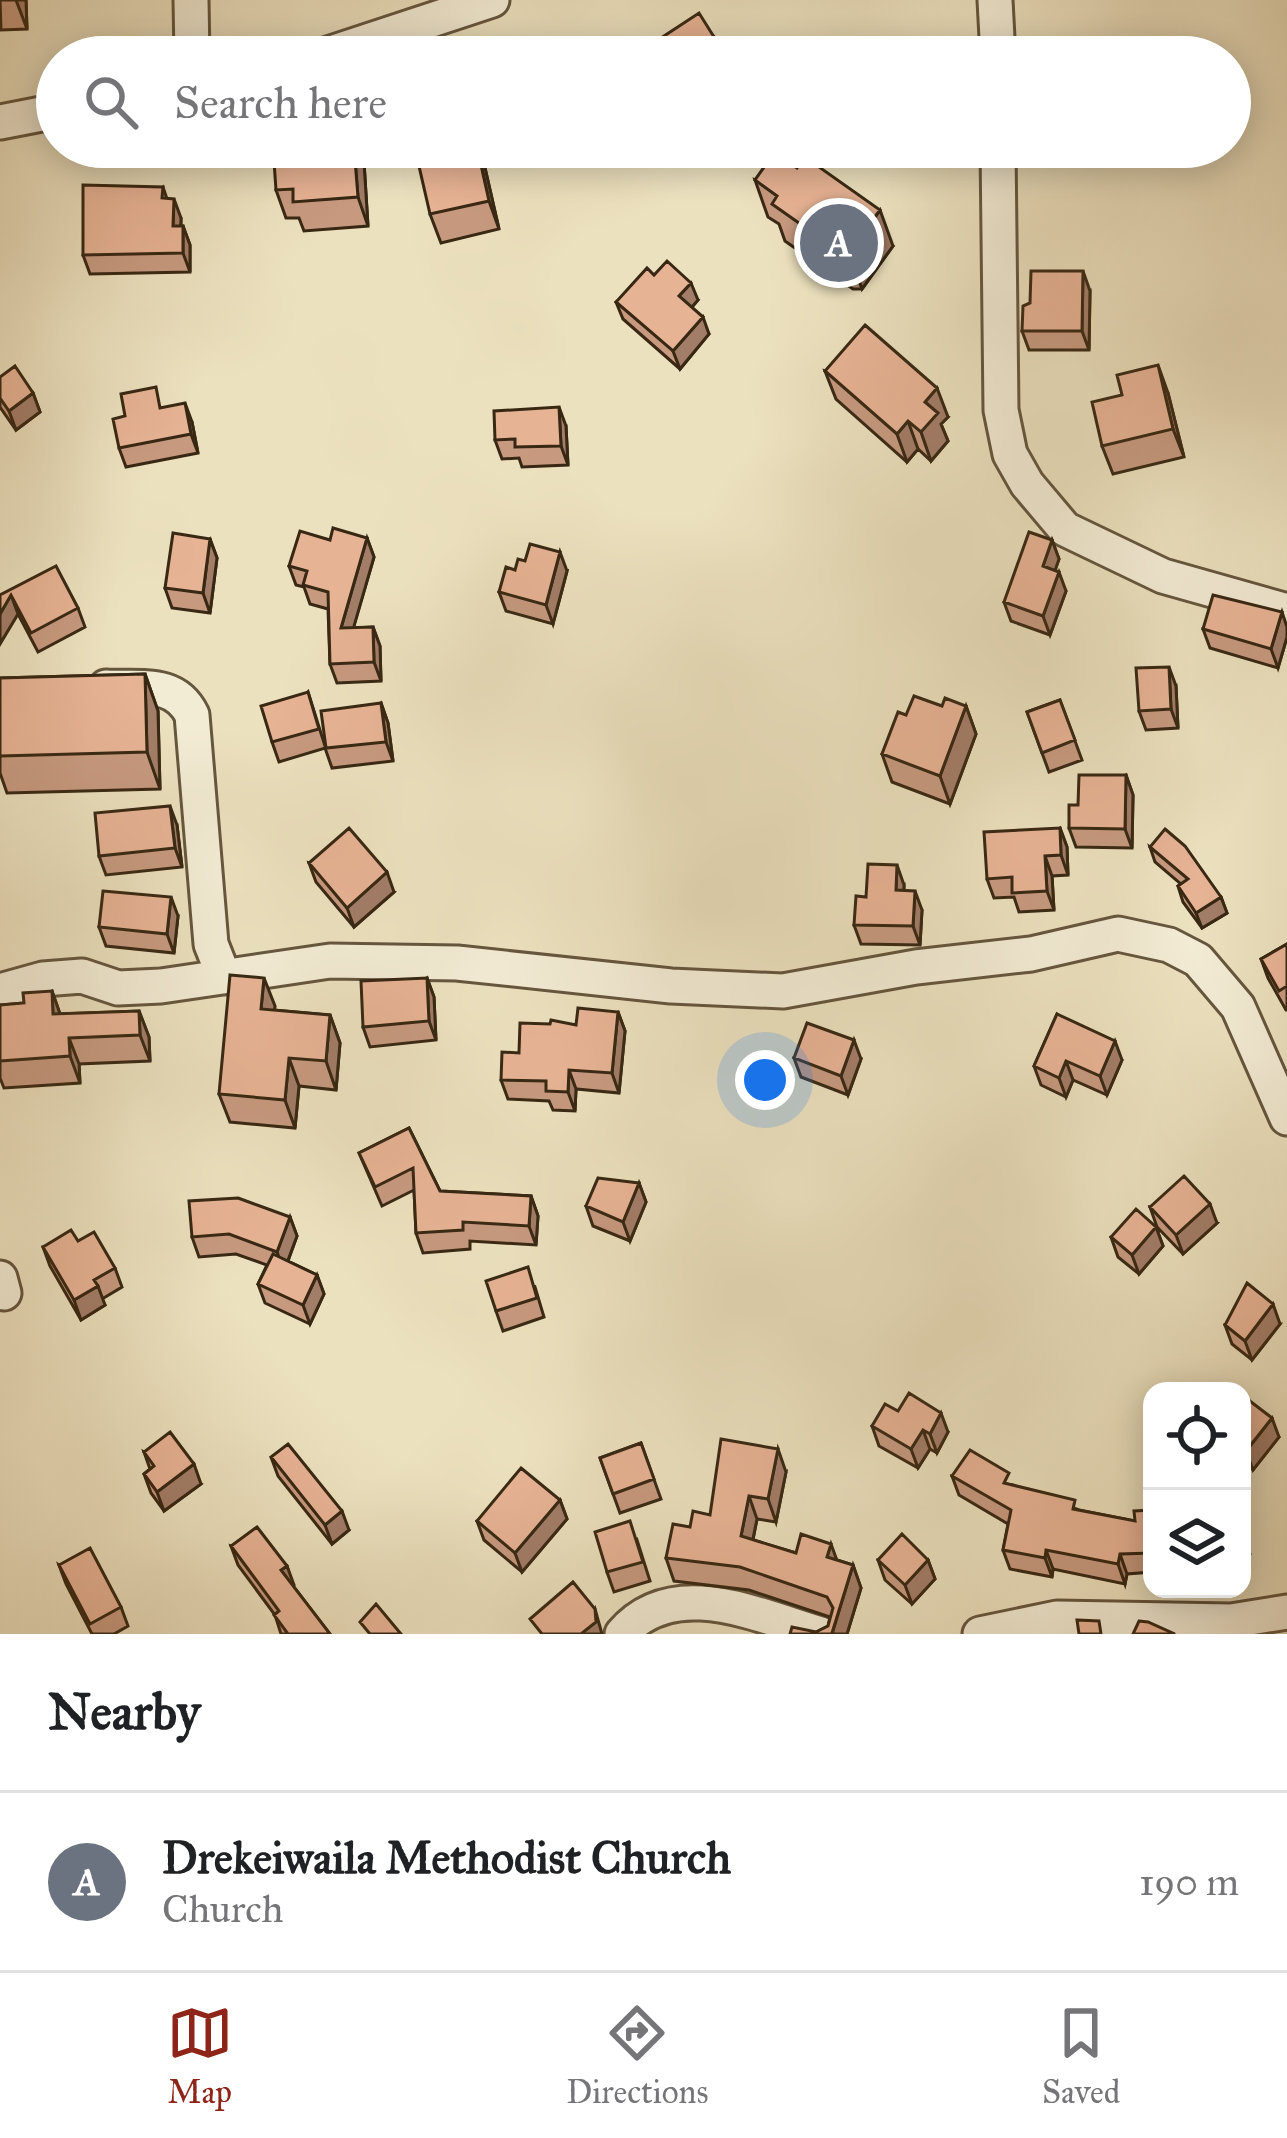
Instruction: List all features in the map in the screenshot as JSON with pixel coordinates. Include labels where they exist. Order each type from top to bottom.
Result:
[{"type":"street","points":[[191,0],[192,36]]},
{"type":"street","points":[[382,36],[491,0]]},
{"type":"street","points":[[995,0],[997,36]]},
{"type":"street","points":[[0,122],[36,115]]},
{"type":"street","points":[[998,168],[1001,410],[1010,454],[1027,484],[1065,529],[1162,576],[1287,611]]},
{"type":"street","points":[[71,686],[167,690],[183,698],[192,715],[211,944],[224,977]]},
{"type":"street","points":[[0,991],[43,979],[82,976],[118,988],[330,961],[457,963],[671,986],[783,991],[916,967],[1031,954],[1118,934],[1169,945],[1198,960],[1238,1007],[1287,1118]]},
{"type":"street","points":[[622,1634],[633,1621],[652,1611],[688,1602],[721,1606],[821,1634]]},
{"type":"street","points":[[980,1634],[1057,1618],[1231,1621],[1287,1612]]},
{"type":"building","points":[[699,13],[713,36],[664,36]]},
{"type":"building","points":[[274,168],[356,168],[358,197],[293,202],[293,189],[276,190]]},
{"type":"building","points":[[419,168],[482,168],[489,201],[430,214]]},
{"type":"building","points":[[763,168],[821,168],[880,210],[849,252],[840,252],[772,204],[777,196],[755,180]]},
{"type":"building","points":[[83,185],[163,187],[162,198],[174,199],[173,226],[183,226],[183,253],[83,255]]},
{"type":"building","points":[[667,261],[691,283],[679,296],[703,317],[673,351],[616,302],[647,268],[654,275]]},
{"type":"building","points":[[1031,271],[1083,271],[1082,331],[1022,331],[1023,306],[1030,303]]},
{"type":"building","points":[[865,325],[937,388],[925,402],[938,413],[921,432],[908,421],[897,434],[825,371]]},
{"type":"building","points":[[1158,365],[1173,429],[1102,446],[1092,402],[1122,395],[1117,375]]},
{"type":"building","points":[[15,366],[33,393],[9,411],[0,398],[0,377]]},
{"type":"building","points":[[156,387],[160,408],[185,403],[191,434],[119,448],[113,419],[125,416],[121,394]]},
{"type":"building","points":[[559,407],[561,446],[515,447],[515,439],[495,440],[494,411]]},
{"type":"building","points":[[333,528],[367,538],[341,628],[373,627],[374,662],[330,664],[328,592],[303,585],[307,571],[289,566],[300,531],[330,540]]},
{"type":"building","points":[[1029,532],[1052,540],[1043,566],[1059,572],[1043,616],[1004,602]]},
{"type":"building","points":[[173,533],[210,539],[203,593],[165,588]]},
{"type":"building","points":[[530,544],[560,552],[546,605],[499,592],[506,567],[515,570],[518,559],[525,561]]},
{"type":"building","points":[[56,566],[78,608],[31,633],[11,595],[0,614],[0,595]]},
{"type":"building","points":[[1213,595],[1282,612],[1271,649],[1203,629]]},
{"type":"building","points":[[1169,667],[1171,709],[1139,711],[1136,668]]},
{"type":"building","points":[[145,674],[147,752],[0,756],[0,678]]},
{"type":"building","points":[[308,692],[319,729],[272,742],[261,706]]},
{"type":"building","points":[[914,696],[942,706],[945,698],[966,706],[940,776],[882,754],[898,712],[906,715]]},
{"type":"building","points":[[1060,700],[1075,740],[1042,753],[1027,712]]},
{"type":"building","points":[[381,703],[386,742],[326,748],[321,711]]},
{"type":"building","points":[[1079,775],[1126,775],[1125,829],[1069,828],[1069,805],[1078,805]]},
{"type":"building","points":[[170,806],[175,848],[99,856],[95,813]]},
{"type":"building","points":[[349,828],[387,872],[347,908],[309,863]]},
{"type":"building","points":[[1060,828],[1061,855],[1045,856],[1047,891],[1012,893],[1012,877],[987,879],[984,832]]},
{"type":"building","points":[[1165,829],[1185,846],[1221,897],[1196,913],[1178,886],[1188,879],[1150,847]]},
{"type":"building","points":[[868,864],[897,865],[896,890],[915,891],[913,926],[854,925],[856,896],[866,897]]},
{"type":"building","points":[[103,891],[171,897],[167,934],[99,927]]},
{"type":"building","points":[[1287,944],[1287,986],[1279,991],[1261,959]]},
{"type":"building","points":[[230,975],[264,978],[261,1009],[330,1015],[326,1061],[289,1058],[285,1100],[219,1094]]},
{"type":"building","points":[[427,978],[429,1021],[363,1027],[361,981]]},
{"type":"building","points":[[52,991],[53,1014],[139,1011],[140,1035],[69,1038],[70,1056],[0,1061],[0,1005],[24,1003],[23,993]]},
{"type":"building","points":[[578,1008],[618,1012],[612,1073],[569,1070],[568,1092],[546,1091],[546,1081],[501,1080],[502,1052],[519,1053],[520,1023],[550,1024],[551,1020],[576,1025]]},
{"type":"building","points":[[1057,1014],[1115,1041],[1100,1076],[1066,1061],[1059,1078],[1034,1066]]},
{"type":"building","points":[[807,1023],[854,1040],[841,1076],[794,1058]]},
{"type":"building","points":[[409,1128],[440,1191],[531,1196],[529,1226],[463,1222],[463,1230],[416,1233],[413,1168],[375,1187],[359,1153]]},
{"type":"building","points":[[1184,1176],[1210,1204],[1176,1235],[1150,1207]]},
{"type":"building","points":[[598,1178],[639,1183],[623,1222],[586,1206]]},
{"type":"building","points":[[238,1198],[290,1217],[277,1252],[229,1234],[192,1237],[189,1201]]},
{"type":"building","points":[[1136,1209],[1156,1227],[1132,1255],[1111,1237]]},
{"type":"building","points":[[71,1230],[78,1241],[94,1232],[115,1268],[94,1280],[98,1286],[74,1300],[43,1247]]},
{"type":"building","points":[[273,1254],[317,1275],[303,1305],[258,1284]]},
{"type":"building","points":[[528,1267],[537,1298],[496,1311],[486,1281]]},
{"type":"building","points":[[1247,1283],[1273,1304],[1245,1341],[1225,1325]]},
{"type":"building","points":[[909,1393],[941,1413],[930,1434],[923,1430],[911,1449],[872,1426],[885,1404],[898,1411]]},
{"type":"building","points":[[1251,1402],[1272,1418],[1251,1445]]},
{"type":"building","points":[[170,1432],[194,1464],[157,1492],[144,1474],[154,1466],[144,1452]]},
{"type":"building","points":[[721,1439],[778,1449],[768,1499],[749,1496],[741,1536],[796,1553],[801,1534],[831,1544],[827,1557],[853,1565],[834,1634],[790,1634],[792,1627],[816,1632],[828,1626],[833,1608],[827,1597],[740,1567],[666,1558],[673,1524],[690,1527],[693,1511],[710,1515]]},
{"type":"building","points":[[641,1443],[654,1479],[613,1494],[600,1458]]},
{"type":"building","points":[[288,1444],[342,1511],[325,1525],[271,1457]]},
{"type":"building","points":[[970,1450],[1009,1473],[1004,1483],[1075,1500],[1073,1509],[1135,1521],[1134,1511],[1143,1510],[1143,1553],[1120,1554],[1118,1564],[1046,1550],[1045,1558],[1003,1550],[1011,1510],[952,1476]]},
{"type":"building","points":[[521,1468],[560,1500],[515,1553],[477,1521]]},
{"type":"building","points":[[630,1521],[643,1562],[607,1572],[595,1532]]},
{"type":"building","points":[[257,1527],[287,1566],[281,1570],[330,1634],[288,1634],[274,1615],[279,1611],[231,1546]]},
{"type":"building","points":[[902,1534],[928,1560],[905,1585],[878,1560]]},
{"type":"building","points":[[90,1548],[121,1607],[90,1624],[59,1565]]},
{"type":"building","points":[[573,1582],[595,1609],[596,1622],[581,1634],[542,1634],[530,1619]]},
{"type":"building","points":[[376,1604],[401,1634],[370,1634],[360,1622]]},
{"type":"building","points":[[1077,1620],[1099,1621],[1101,1634],[1079,1634]]},
{"type":"building","points":[[1139,1621],[1148,1622],[1175,1634],[1133,1634]]},
{"type":"place","name":"Drekeiwaila Methodist Church","points":[[839,243]]}]
